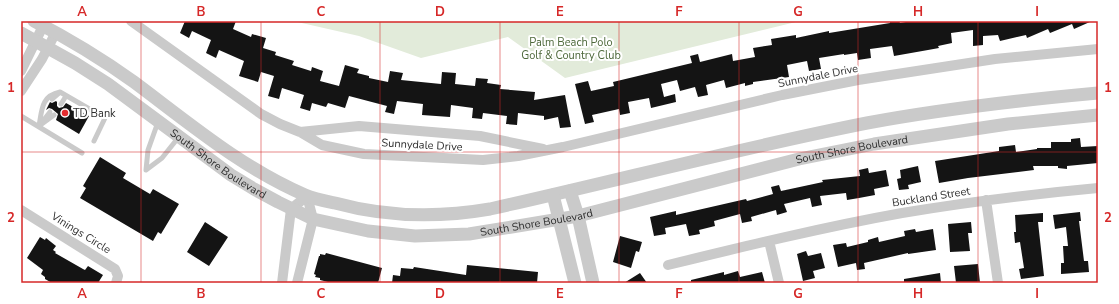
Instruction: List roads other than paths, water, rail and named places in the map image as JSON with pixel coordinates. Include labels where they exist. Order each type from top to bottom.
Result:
[{"type":"street","name":"Sunnydale Drive","points":[[131,21],[261,114],[300,132],[322,145],[364,154],[483,160],[518,156],[563,147],[768,98],[858,80],[995,59],[1098,49]]},
{"type":"street","name":"South Shore Boulevard","points":[[38,23],[56,32],[109,65],[233,156],[255,170],[307,196],[340,205],[372,211],[412,215],[438,215],[490,209],[793,138],[868,123],[1003,103],[1098,93]]},
{"type":"street","points":[[21,71],[36,41],[38,23]]},
{"type":"street","points":[[21,91],[48,48],[56,32]]},
{"type":"street","name":"South Shore Boulevard","points":[[21,33],[108,84],[236,178],[254,189],[313,220],[388,234],[415,236],[469,234],[578,216],[799,159],[874,144],[1001,125],[1098,115]]},
{"type":"street","name":"Sunnydale Drive","points":[[300,132],[359,126],[480,136],[547,149]]},
{"type":"street","points":[[570,191],[578,216],[593,283]]},
{"type":"street","name":"Buckland Street","points":[[668,265],[769,241],[903,213],[986,200],[1098,191]]},
{"type":"street","points":[[553,195],[575,283]]},
{"type":"street","points":[[282,283],[291,209],[307,196],[313,220],[297,283]]},
{"type":"street","points":[[986,200],[998,283]]},
{"type":"street","name":"Vinings Circle","points":[[21,210],[116,269],[118,276],[116,283]]},
{"type":"street","points":[[769,241],[779,283]]},
{"type":"lane","points":[[60,92],[56,102],[66,96]]},
{"type":"lane","points":[[39,126],[43,104],[52,94],[60,92],[105,118],[94,142]]},
{"type":"lane","points":[[39,126],[50,112],[39,126]]},
{"type":"lane","points":[[21,116],[82,153]]},
{"type":"lane","points":[[158,121],[148,150],[146,170],[162,158],[179,137]]},
{"type":"place","name":"TD Bank","points":[[65,113]]},
{"type":"park label","name":"Palm Beach Polo Golf & Country Club","points":[[571,48]]}]
